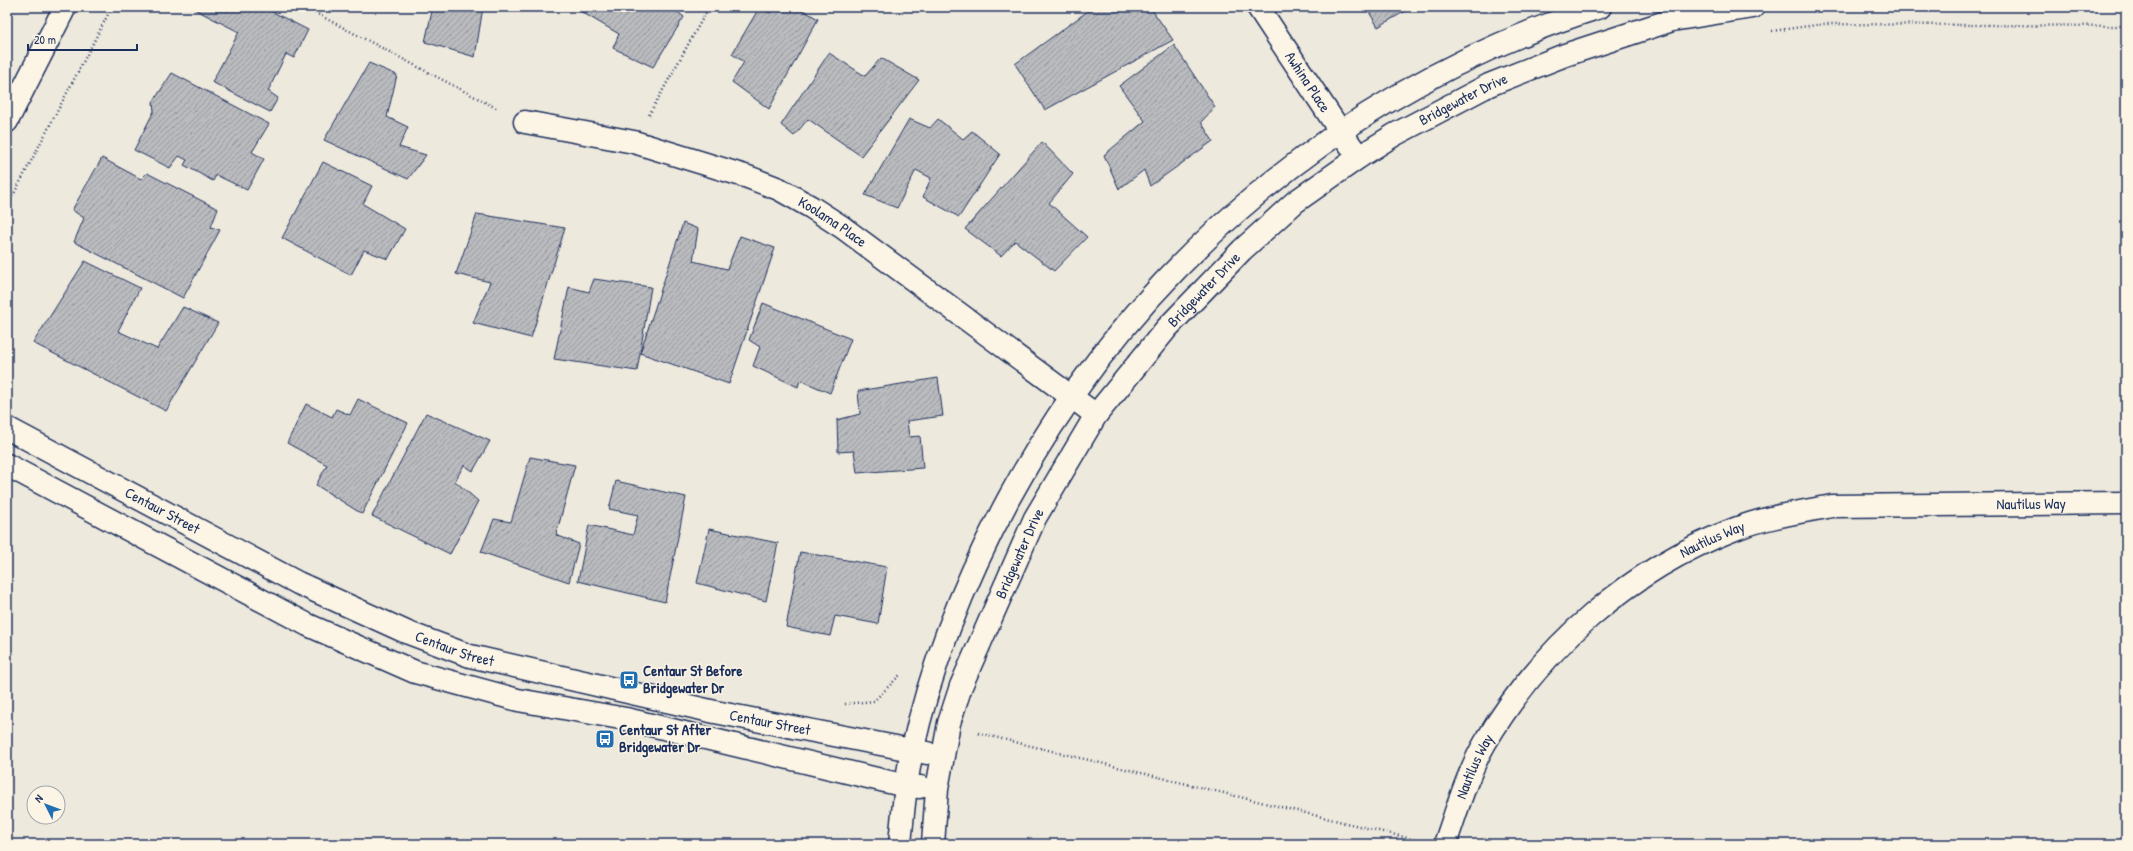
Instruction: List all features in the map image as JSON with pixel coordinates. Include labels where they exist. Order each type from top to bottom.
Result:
[{"type":"street","points":[[7,121],[65,7]]},
{"type":"street","name":"Awhina Place","points":[[1258,7],[1340,131],[1359,157]]},
{"type":"street","points":[[900,844],[906,786],[912,751],[932,676],[958,603],[990,533],[1032,456],[1070,398],[1123,327],[1191,252],[1248,200],[1340,131],[1402,93],[1479,52],[1558,20],[1600,7]]},
{"type":"street","name":"Bridgewater Drive","points":[[933,844],[937,790],[942,755],[949,724],[961,686],[1035,518],[1096,415],[1167,328],[1242,250],[1295,202],[1359,157],[1394,135],[1489,85],[1670,14],[1752,7]]},
{"type":"street","name":"Koolama Place","points":[[525,122],[634,142],[748,177],[779,189],[811,207],[848,232],[1070,398],[1096,415]]},
{"type":"street","name":"Centaur Street","points":[[7,428],[298,583],[406,632],[470,656],[715,712],[912,751],[942,755]]},
{"type":"street","name":"Centaur Street","points":[[7,465],[308,625],[415,672],[518,700],[626,719],[906,786],[937,790]]},
{"type":"street","name":"Nautilus Way","points":[[1445,844],[1464,787],[1482,750],[1516,698],[1552,654],[1592,614],[1635,580],[1687,549],[1737,528],[1788,514],[1832,506],[2126,503]]},
{"type":"path","points":[[7,207],[112,7]]},
{"type":"path","points":[[304,7],[525,122]]},
{"type":"path","points":[[634,142],[709,7]]},
{"type":"path","points":[[1765,32],[1824,24],[2126,26]]},
{"type":"path","points":[[837,705],[874,701],[907,668],[932,676]]},
{"type":"path","points":[[949,724],[969,731],[1416,840]]},
{"type":"building","points":[[198,7],[263,7],[308,30],[294,58],[286,54],[268,91],[278,98],[270,112],[212,82],[239,32],[196,10]]},
{"type":"building","points":[[433,7],[483,7],[475,57],[425,42]]},
{"type":"building","points":[[573,7],[671,7],[684,17],[653,67],[613,48],[619,34]]},
{"type":"building","points":[[774,7],[798,7],[818,19],[769,109],[732,82],[744,62],[732,54],[759,8],[770,13]]},
{"type":"building","points":[[1085,7],[1150,7],[1173,40],[1045,110],[1015,64],[1088,11]]},
{"type":"building","points":[[1366,7],[1406,7],[1407,10],[1378,27]]},
{"type":"building","points":[[1174,45],[1215,107],[1201,122],[1213,141],[1150,186],[1144,170],[1119,189],[1104,155],[1145,121],[1119,86]]},
{"type":"building","points":[[829,53],[865,76],[881,58],[919,80],[861,156],[808,119],[794,136],[781,125]]},
{"type":"building","points":[[369,63],[397,75],[387,117],[408,127],[399,147],[426,155],[408,179],[324,140]]},
{"type":"building","points":[[172,73],[269,124],[252,152],[264,159],[247,190],[216,175],[213,181],[184,165],[187,160],[179,156],[170,168],[134,150],[154,111],[153,102]]},
{"type":"building","points":[[909,119],[930,128],[938,119],[963,139],[972,131],[1000,154],[959,217],[923,197],[931,178],[916,170],[897,208],[865,195]]},
{"type":"building","points":[[1042,142],[1073,174],[1049,203],[1087,237],[1054,271],[1015,241],[1001,256],[965,229]]},
{"type":"building","points":[[102,158],[141,179],[147,173],[218,209],[211,227],[220,230],[183,298],[74,242],[84,218],[72,210]]},
{"type":"building","points":[[323,162],[372,186],[363,204],[405,229],[388,259],[364,250],[351,275],[282,238]]},
{"type":"building","points":[[477,214],[565,228],[531,338],[473,323],[490,282],[456,274]]},
{"type":"building","points":[[683,223],[698,229],[693,261],[727,269],[740,236],[775,248],[729,384],[640,353]]},
{"type":"building","points":[[85,261],[140,288],[118,331],[157,349],[183,307],[218,323],[166,411],[33,343]]},
{"type":"building","points":[[594,279],[651,287],[637,371],[554,359],[569,287],[589,292]]},
{"type":"building","points":[[763,303],[851,339],[830,393],[800,380],[798,387],[753,366],[760,347],[749,340]]},
{"type":"building","points":[[938,378],[943,416],[907,421],[909,437],[920,436],[923,468],[857,473],[854,451],[838,452],[837,420],[860,414],[858,391]]},
{"type":"building","points":[[358,399],[408,423],[362,514],[316,485],[327,465],[287,443],[306,404],[332,417],[336,409],[350,415]]},
{"type":"building","points":[[426,413],[490,441],[473,471],[464,465],[455,481],[478,501],[450,554],[372,516]]},
{"type":"building","points":[[530,457],[575,465],[556,535],[579,544],[569,582],[481,552],[494,519],[511,522]]},
{"type":"building","points":[[616,481],[686,497],[665,602],[578,581],[589,525],[633,535],[638,515],[609,509]]},
{"type":"building","points":[[709,529],[778,543],[766,601],[697,583]]},
{"type":"building","points":[[800,552],[887,567],[878,624],[835,616],[830,636],[786,627]]},
{"type":"place","name":"Centaur St Before Bridgewater Dr","points":[[629,680]]},
{"type":"place","name":"Centaur St After Bridgewater Dr","points":[[605,739]]}]
